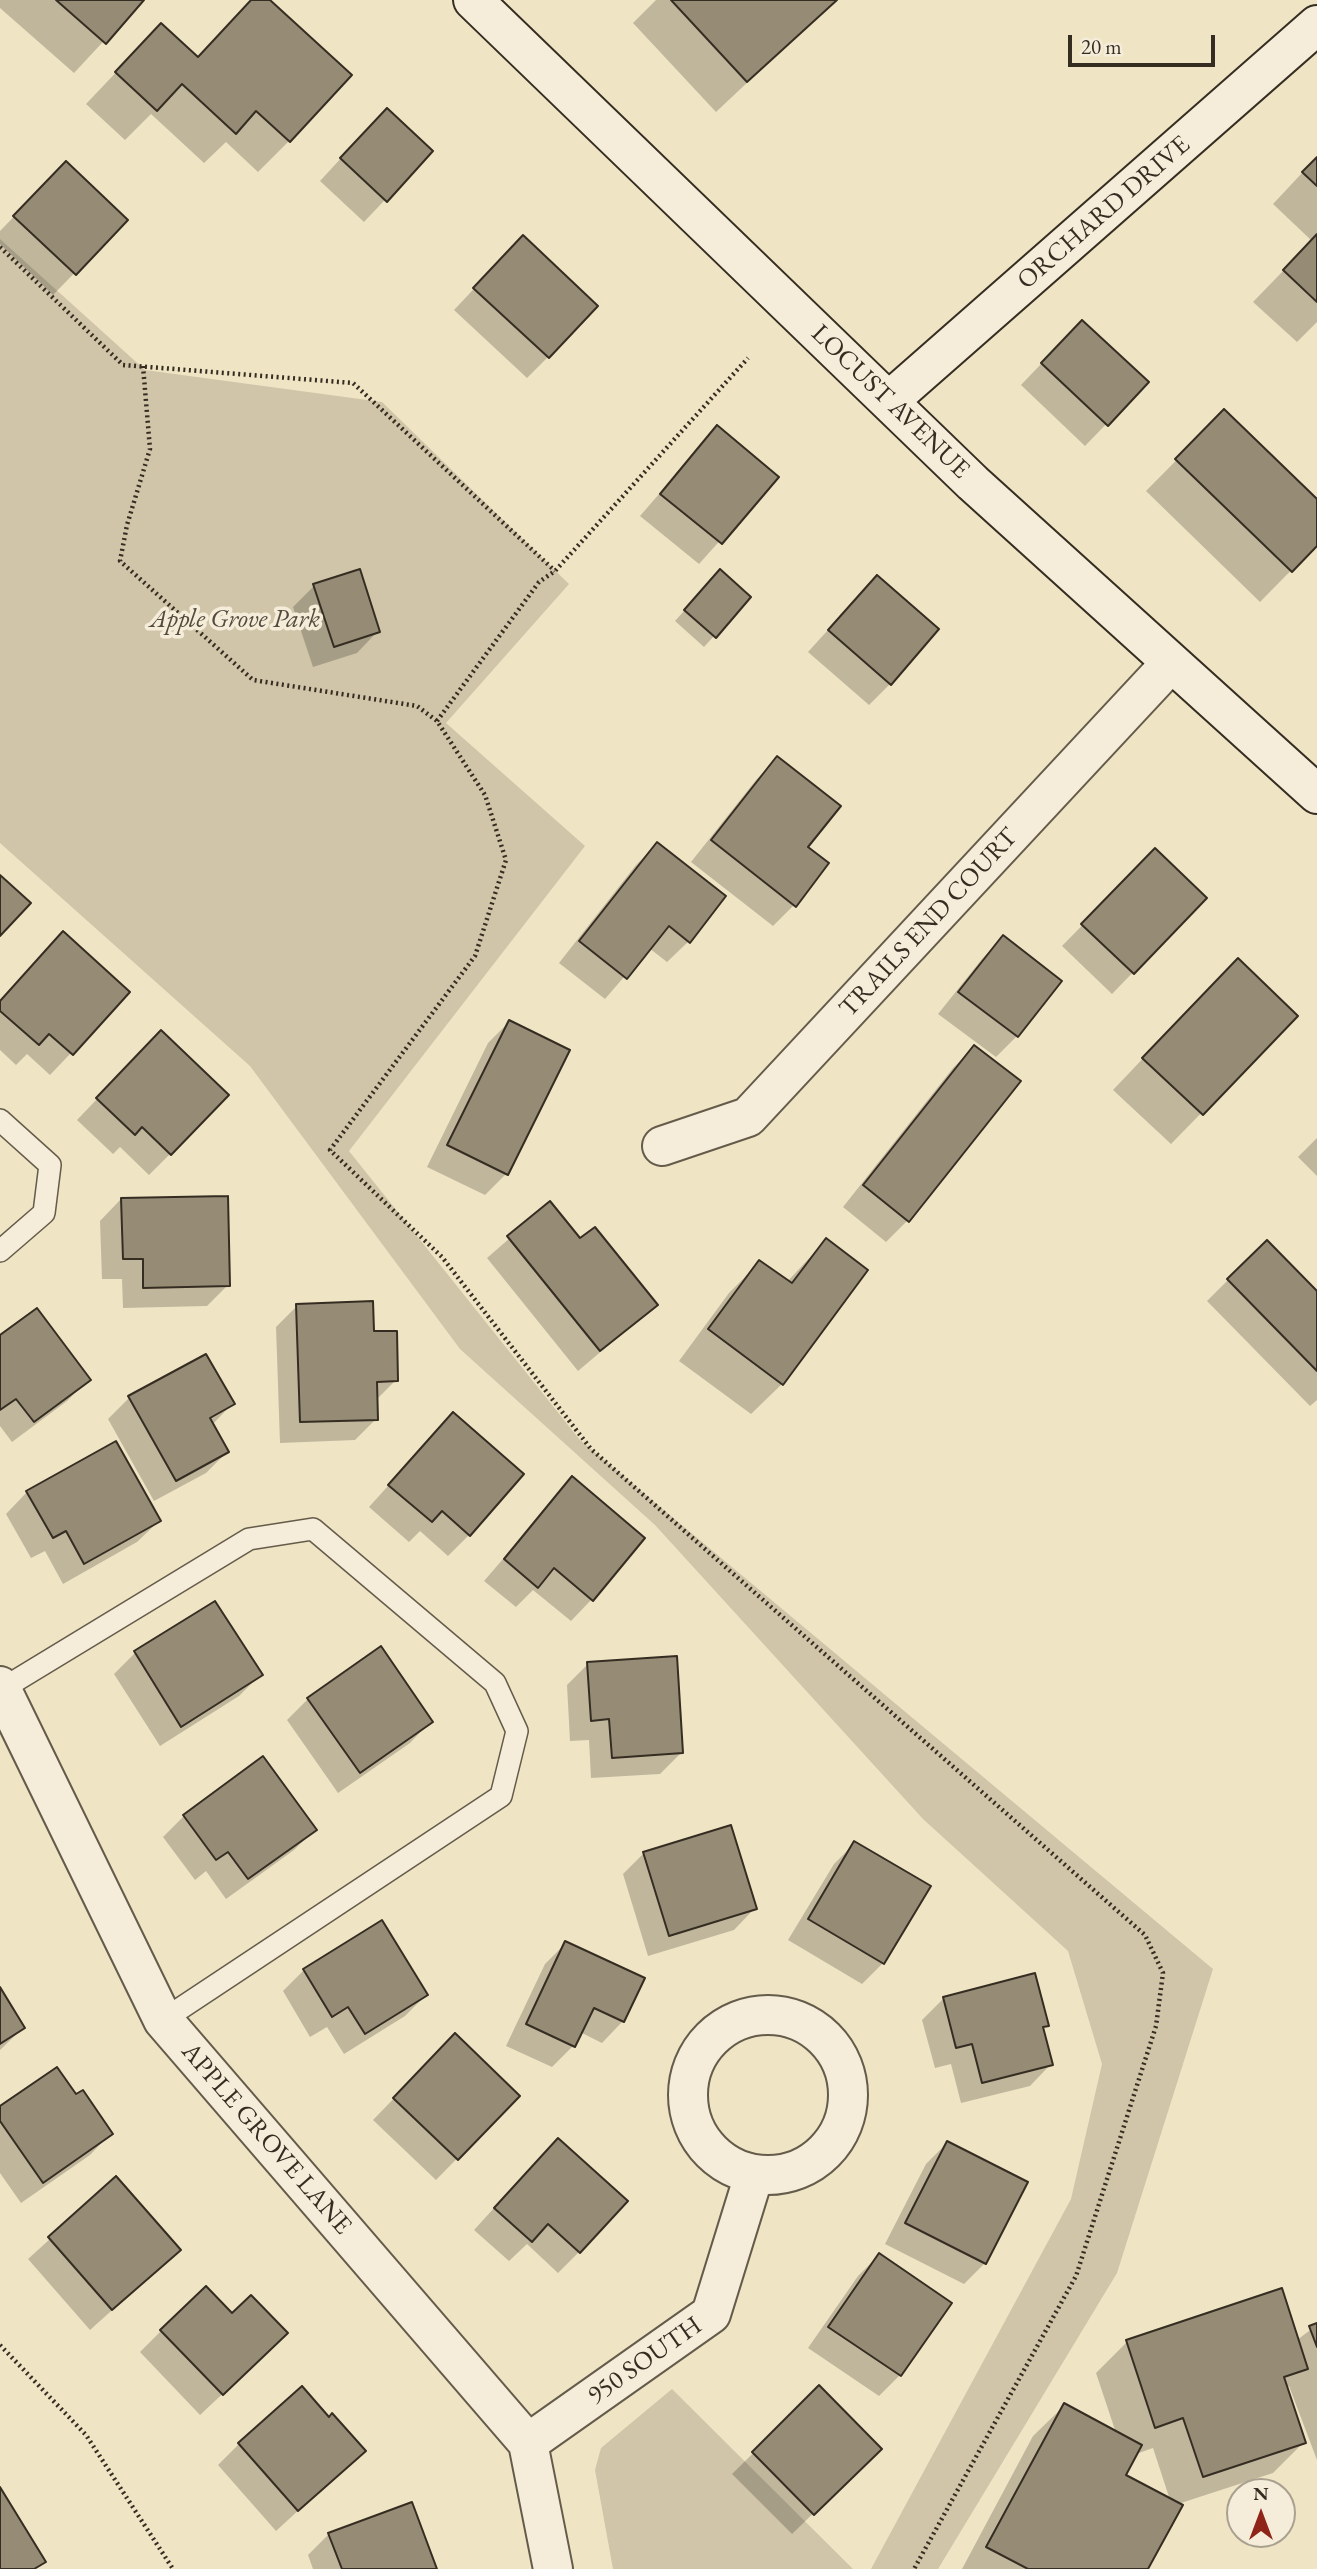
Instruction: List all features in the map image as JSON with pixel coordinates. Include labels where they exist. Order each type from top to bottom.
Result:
[{"type":"street","name":"LOCUST AVENUE","points":[[473,0],[973,483],[1317,794]]},
{"type":"street","name":"ORCHARD DRIVE","points":[[890,400],[1317,25]]},
{"type":"street","name":"TRAILS END COURT","points":[[662,1146],[748,1117],[1171,663]]},
{"type":"street","name":"APPLE GROVE LANE","points":[[1,1687],[163,2020],[528,2443],[553,2569]]},
{"type":"street","points":[[765,2014],[793,2018],[823,2036],[840,2058],[848,2084],[848,2112],[832,2145],[811,2163],[782,2174],[754,2175],[729,2165],[707,2148],[690,2116],[688,2088],[700,2052],[719,2031],[737,2020],[765,2014]]},
{"type":"street","name":"950 SOUTH","points":[[528,2443],[710,2314],[754,2175]]},
{"type":"lane","points":[[0,1120],[50,1165],[44,1213],[0,1251]]},
{"type":"lane","points":[[1,1687],[249,1539],[313,1529],[495,1683],[517,1731],[501,1796],[163,2020]]},
{"type":"path","points":[[0,247],[123,365],[353,383],[555,570]]},
{"type":"path","points":[[437,721],[538,582],[555,570],[748,358]]},
{"type":"path","points":[[143,366],[150,449],[127,525],[120,561],[253,680],[416,706],[437,721],[485,794],[506,860],[475,956],[330,1150],[442,1257],[591,1448],[1145,1935],[1163,1973],[1156,2026],[1076,2276],[914,2569]]},
{"type":"path","points":[[0,2345],[86,2435],[173,2569]]},
{"type":"green space","name":"Apple Grove Park","points":[[0,239],[145,370],[382,402],[569,584],[446,723],[585,846],[349,1151],[580,1440],[1213,1969],[1117,2273],[938,2569],[871,2569],[1071,2199],[1102,2064],[1068,1951],[923,1819],[655,1525],[460,1349],[250,1066],[0,843]]},
{"type":"green space","points":[[672,2389],[853,2569],[613,2569],[595,2470],[601,2448]]},
{"type":"building","points":[[56,0],[144,0],[106,44]]},
{"type":"building","points":[[251,0],[270,0],[352,75],[290,142],[256,111],[236,134],[182,84],[157,111],[115,72],[161,23],[198,57]]},
{"type":"building","points":[[671,0],[837,0],[747,82]]},
{"type":"building","points":[[387,108],[433,151],[387,202],[340,158]]},
{"type":"building","points":[[1317,157],[1317,186],[1302,172]]},
{"type":"building","points":[[66,161],[128,220],[76,275],[13,216]]},
{"type":"building","points":[[1317,234],[1317,302],[1283,270]]},
{"type":"building","points":[[523,235],[598,306],[549,358],[473,288]]},
{"type":"building","points":[[1082,320],[1149,382],[1108,426],[1041,363]]},
{"type":"building","points":[[1224,409],[1317,499],[1317,546],[1292,572],[1175,459]]},
{"type":"building","points":[[717,425],[779,477],[722,544],[660,494]]},
{"type":"building","points":[[360,569],[380,632],[334,647],[313,584]]},
{"type":"building","points":[[720,569],[751,597],[716,638],[684,610]]},
{"type":"building","points":[[877,575],[939,629],[891,685],[828,630]]},
{"type":"building","points":[[777,756],[841,806],[808,847],[829,863],[796,907],[711,840]]},
{"type":"building","points":[[657,842],[726,896],[690,943],[669,926],[627,979],[579,941]]},
{"type":"building","points":[[1155,848],[1207,898],[1134,974],[1081,924]]},
{"type":"building","points":[[0,875],[31,903],[0,936]]},
{"type":"building","points":[[63,931],[130,992],[73,1055],[49,1034],[39,1045],[0,1011],[0,1001]]},
{"type":"building","points":[[1003,935],[1062,981],[1018,1037],[958,992]]},
{"type":"building","points":[[1238,958],[1298,1016],[1203,1115],[1142,1058]]},
{"type":"building","points":[[509,1020],[570,1050],[508,1175],[447,1145]]},
{"type":"building","points":[[161,1030],[229,1095],[171,1155],[142,1127],[135,1135],[96,1098]]},
{"type":"building","points":[[974,1045],[1021,1081],[909,1222],[863,1185]]},
{"type":"building","points":[[228,1196],[230,1286],[143,1288],[143,1259],[123,1259],[121,1198]]},
{"type":"building","points":[[550,1201],[580,1238],[595,1227],[658,1305],[600,1351],[507,1236]]},
{"type":"building","points":[[826,1238],[868,1270],[783,1385],[708,1329],[759,1260],[792,1283]]},
{"type":"building","points":[[1267,1240],[1317,1291],[1317,1371],[1227,1279]]},
{"type":"building","points":[[373,1301],[374,1331],[397,1331],[398,1381],[377,1382],[378,1420],[300,1422],[296,1304]]},
{"type":"building","points":[[37,1308],[91,1380],[34,1422],[16,1399],[0,1410],[0,1335]]},
{"type":"building","points":[[206,1354],[235,1404],[210,1418],[229,1452],[176,1481],[128,1396]]},
{"type":"building","points":[[453,1412],[524,1474],[470,1536],[442,1511],[432,1522],[388,1485]]},
{"type":"building","points":[[116,1441],[161,1521],[84,1564],[66,1531],[53,1538],[26,1491]]},
{"type":"building","points":[[572,1476],[645,1538],[593,1601],[554,1568],[538,1588],[504,1559]]},
{"type":"building","points":[[215,1601],[263,1675],[181,1727],[134,1651]]},
{"type":"building","points":[[381,1646],[433,1722],[360,1773],[307,1698]]},
{"type":"building","points":[[677,1656],[683,1753],[612,1758],[609,1719],[591,1721],[587,1662]]},
{"type":"building","points":[[263,1756],[317,1830],[248,1879],[228,1852],[216,1860],[183,1815]]},
{"type":"building","points":[[731,1825],[757,1909],[669,1936],[643,1852]]},
{"type":"building","points":[[854,1841],[931,1886],[884,1964],[808,1919]]},
{"type":"building","points":[[382,1920],[428,1995],[365,2034],[348,2007],[332,2017],[303,1969]]},
{"type":"building","points":[[565,1941],[645,1978],[624,2022],[594,2008],[575,2047],[526,2024]]},
{"type":"building","points":[[1035,1973],[1049,2026],[1043,2027],[1053,2065],[982,2083],[972,2044],[956,2048],[943,1997]]},
{"type":"building","points":[[0,1987],[25,2028],[0,2044]]},
{"type":"building","points":[[455,2033],[520,2096],[458,2160],[393,2098]]},
{"type":"building","points":[[57,2067],[76,2094],[83,2090],[113,2134],[43,2183],[0,2121],[0,2106]]},
{"type":"building","points":[[558,2138],[628,2201],[580,2253],[548,2224],[532,2242],[494,2208]]},
{"type":"building","points":[[947,2141],[1028,2182],[986,2264],[905,2223]]},
{"type":"building","points":[[116,2176],[181,2250],[112,2310],[48,2237]]},
{"type":"building","points":[[879,2253],[952,2303],[901,2376],[828,2327]]},
{"type":"building","points":[[206,2286],[232,2313],[251,2295],[288,2333],[223,2395],[160,2330]]},
{"type":"building","points":[[1282,2288],[1308,2369],[1284,2377],[1306,2443],[1203,2477],[1183,2418],[1155,2428],[1126,2340]]},
{"type":"building","points":[[1317,2323],[1317,2347],[1309,2326]]},
{"type":"building","points":[[819,2385],[882,2449],[814,2515],[752,2452]]},
{"type":"building","points":[[302,2386],[329,2417],[332,2413],[366,2451],[298,2511],[238,2443]]},
{"type":"building","points":[[1064,2403],[1142,2445],[1126,2475],[1183,2505],[1148,2569],[1028,2569],[986,2547]]},
{"type":"building","points":[[0,2487],[46,2562],[34,2569],[0,2569]]},
{"type":"building","points":[[412,2502],[437,2569],[342,2569],[328,2533]]}]
